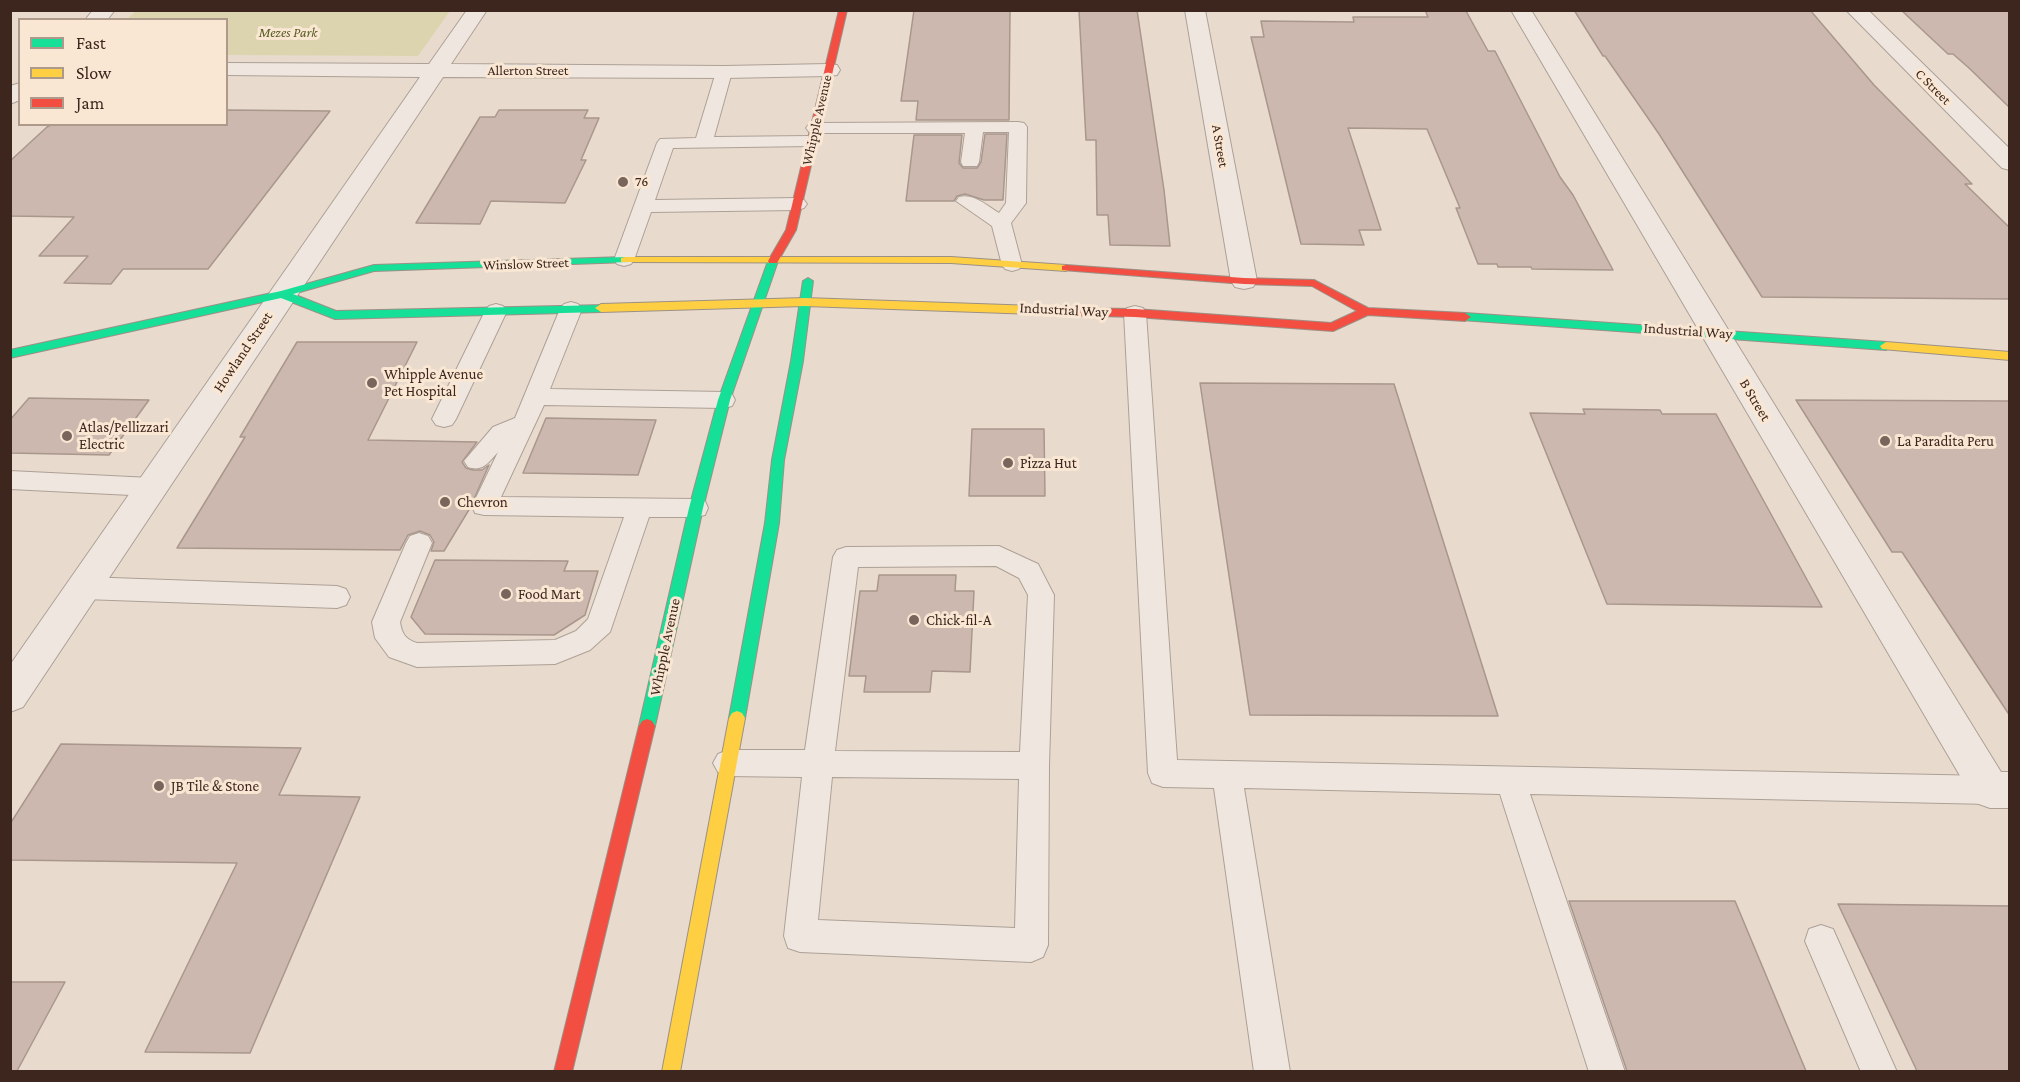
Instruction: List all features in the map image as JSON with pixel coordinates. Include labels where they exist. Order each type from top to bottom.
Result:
[{"type":"main road","name":"Whipple Avenue","points":[[563,1071],[647,727],[696,508],[724,400],[773,261],[791,230],[843,10]]},
{"type":"main road","points":[[670,1071],[697,942],[772,523],[778,460],[797,361],[810,261],[791,230]]},
{"type":"main road","name":"Winslow Street","points":[[12,357],[282,294],[374,268],[624,260],[773,261]]},
{"type":"main road","name":"Industrial Way","points":[[773,261],[951,260],[1244,281],[1314,283],[1366,311],[1715,333],[2010,356]]},
{"type":"main road","points":[[282,294],[335,315],[758,302]]},
{"type":"main road","name":"Industrial Way","points":[[758,302],[1135,313],[1333,327],[1366,311]]},
{"type":"street","name":"Howland Street","points":[[10,696],[477,10]]},
{"type":"street","name":"A Street","points":[[1196,10],[1244,281]]},
{"type":"street","name":"B Street","points":[[1521,10],[1715,333],[2000,790]]},
{"type":"street","name":"C Street","points":[[1856,10],[2010,163]]},
{"type":"street","name":"Allerton Street","points":[[228,69],[724,72],[829,70]]},
{"type":"lane","points":[[703,143],[724,72]]},
{"type":"lane","points":[[970,162],[975,127]]},
{"type":"lane","points":[[624,260],[666,143],[703,143],[975,127],[1018,127],[1016,203],[1001,223]]},
{"type":"lane","points":[[966,201],[1001,223],[1012,265]]},
{"type":"lane","points":[[642,206],[797,204]]},
{"type":"lane","points":[[571,309],[536,397],[484,506],[696,508]]},
{"type":"lane","points":[[444,419],[496,311]]},
{"type":"lane","points":[[1135,313],[1163,773],[2000,790]]},
{"type":"lane","points":[[536,397],[724,400]]},
{"type":"lane","points":[[476,461],[501,433],[524,423]]},
{"type":"lane","points":[[10,480],[151,487]]},
{"type":"lane","points":[[419,543],[386,622],[389,638],[399,649],[417,655],[555,652],[575,646],[591,636],[600,624],[639,508]]},
{"type":"lane","points":[[999,556],[1029,571],[1041,595],[1034,766],[1031,945],[800,936],[818,765],[846,557],[999,556]]},
{"type":"lane","points":[[84,588],[337,597]]},
{"type":"lane","points":[[728,763],[1034,766]]},
{"type":"lane","points":[[1227,774],[1272,1071]]},
{"type":"lane","points":[[1510,781],[1607,1071]]},
{"type":"lane","points":[[1821,941],[1879,1071]]},
{"type":"green space","name":"Mezes Park","points":[[137,10],[450,10],[418,56],[228,55],[228,18],[128,18]]},
{"type":"building","points":[[914,10],[1010,10],[1009,120],[916,120],[918,101],[901,101]]},
{"type":"building","points":[[1079,10],[1137,10],[1164,190],[1170,246],[1110,245],[1108,215],[1097,215],[1096,140],[1086,140]]},
{"type":"building","points":[[1425,10],[1466,11],[1488,51],[1495,51],[1560,177],[1573,195],[1613,270],[1532,269],[1531,267],[1498,267],[1497,264],[1478,264],[1456,208],[1460,208],[1427,129],[1348,128],[1381,230],[1359,230],[1364,245],[1301,244],[1251,37],[1264,37],[1261,21],[1354,22],[1353,17],[1428,17]]},
{"type":"building","points":[[1574,10],[1810,10],[1874,85],[1972,184],[1965,184],[2010,228],[2010,299],[1762,297],[1659,134],[1603,56]]},
{"type":"building","points":[[1901,10],[2010,10],[2010,108],[1969,68],[1953,54],[1948,54]]},
{"type":"building","points":[[228,110],[330,111],[208,269],[123,269],[111,284],[64,283],[88,256],[39,256],[74,217],[10,216],[10,161],[47,127],[228,126]]},
{"type":"building","points":[[499,110],[588,110],[584,118],[599,118],[581,160],[586,160],[565,203],[491,201],[480,224],[416,223],[480,117],[495,117]]},
{"type":"building","points":[[985,134],[1007,134],[1003,200],[984,200],[965,194],[957,196],[954,201],[906,201],[914,135],[962,135],[959,163],[963,168],[977,168],[981,162]]},
{"type":"building","points":[[297,342],[417,342],[368,440],[477,442],[462,462],[466,468],[473,470],[482,470],[489,465],[470,508],[444,551],[431,551],[434,542],[430,535],[420,531],[408,535],[400,550],[177,548],[245,437],[240,437]]},
{"type":"building","points":[[1200,383],[1394,384],[1498,716],[1250,715]]},
{"type":"building","name":"Atlas/Pellizzari Electric","points":[[29,398],[149,400],[109,455],[10,453],[10,420]]},
{"type":"building","points":[[1796,400],[2010,401],[2010,716],[1902,552],[1892,552]]},
{"type":"building","points":[[1583,409],[1660,410],[1662,414],[1716,414],[1822,607],[1607,604],[1530,413],[1585,414]]},
{"type":"building","name":"Chevron","points":[[546,418],[656,420],[638,475],[523,473]]},
{"type":"building","name":"Pizza Hut","points":[[972,429],[1044,429],[1045,496],[969,496]]},
{"type":"building","name":"Food Mart","points":[[435,560],[568,561],[564,571],[598,571],[585,615],[554,635],[425,634],[411,617]]},
{"type":"building","name":"Chick-fil-A","points":[[879,575],[956,575],[955,591],[974,591],[970,672],[932,671],[930,692],[864,692],[866,676],[849,676],[860,591],[877,591]]},
{"type":"building","points":[[61,744],[301,748],[279,795],[360,797],[250,1053],[145,1052],[237,863],[10,860],[10,824]]},
{"type":"building","points":[[1569,901],[1735,901],[1806,1071],[1627,1071]]},
{"type":"building","points":[[1838,904],[2010,906],[2010,1071],[1917,1071]]},
{"type":"building","points":[[10,982],[65,982],[17,1071],[10,1071]]},
{"type":"traffic: fast","points":[[10,354],[282,294],[374,268],[625,260]]},
{"type":"traffic: fast","points":[[647,726],[696,508],[724,400],[773,261]]},
{"type":"traffic: fast","points":[[737,718],[772,523],[778,460],[797,361],[808,281]]},
{"type":"traffic: fast","points":[[282,294],[335,315],[601,308]]},
{"type":"traffic: fast","points":[[1465,317],[1886,346]]},
{"type":"traffic: slow","points":[[625,260],[951,260],[1066,268]]},
{"type":"traffic: slow","points":[[601,308],[805,302],[1064,311]]},
{"type":"traffic: slow","points":[[1886,346],[2010,356]]},
{"type":"traffic: slow","points":[[671,1072],[737,718]]},
{"type":"traffic: jam","points":[[773,261],[791,230],[843,10]]},
{"type":"traffic: jam","points":[[1066,268],[1244,281],[1314,283],[1366,311],[1465,317]]},
{"type":"traffic: jam","points":[[1064,311],[1135,313],[1333,327],[1366,311]]},
{"type":"traffic: jam","points":[[563,1072],[647,726]]},
{"type":"place","name":"76","points":[[623,182]]},
{"type":"place","name":"Whipple Avenue Pet Hospital","points":[[372,383]]},
{"type":"place","name":"Atlas/Pellizzari Electric","points":[[67,436]]},
{"type":"place","name":"La Paradita Peru","points":[[1885,441]]},
{"type":"place","name":"Pizza Hut","points":[[1008,463]]},
{"type":"place","name":"Chevron","points":[[445,502]]},
{"type":"place","name":"Food Mart","points":[[506,594]]},
{"type":"place","name":"Chick-fil-A","points":[[914,620]]},
{"type":"place","name":"JB Tile & Stone","points":[[159,786]]}]
